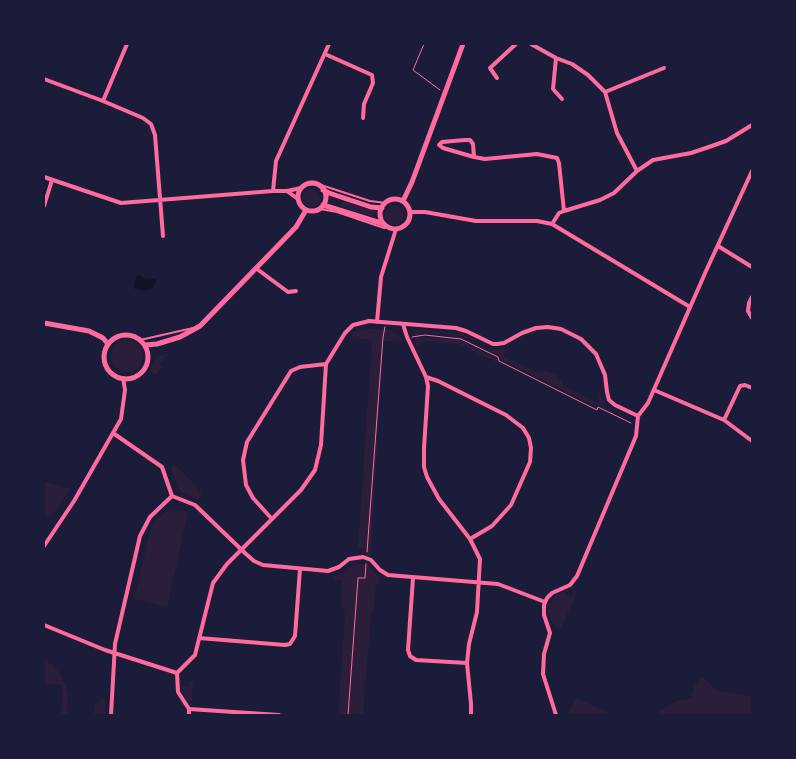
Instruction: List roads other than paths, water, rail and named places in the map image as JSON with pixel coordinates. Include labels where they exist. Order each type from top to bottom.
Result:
[{"type":"street","points":[[103,101],[127,44]]},
{"type":"street","points":[[273,191],[276,161],[329,44]]},
{"type":"street","points":[[403,201],[428,141],[444,93],[464,44]]},
{"type":"street","points":[[497,78],[490,68],[516,44]]},
{"type":"street","points":[[531,44],[556,58],[572,64],[588,75],[605,92],[617,133],[637,170]]},
{"type":"street","points":[[325,54],[372,75],[374,83],[364,104],[363,118]]},
{"type":"street","points":[[556,58],[553,89],[562,100]]},
{"type":"street","points":[[605,92],[664,68]]},
{"type":"street","points":[[44,79],[143,118],[153,127],[163,236]]},
{"type":"street","points":[[552,224],[556,217],[564,211],[600,200],[614,192],[637,170],[653,160],[691,153],[706,148],[726,141],[752,126]]},
{"type":"street","points":[[439,145],[442,142],[470,140],[474,157]]},
{"type":"street","points":[[428,141],[443,148],[485,159],[537,154],[557,158],[564,211]]},
{"type":"street","points":[[556,715],[543,674],[544,654],[550,633],[544,615],[545,602],[552,593],[570,585],[577,576],[636,436],[638,416],[646,408],[752,171]]},
{"type":"street","points":[[44,177],[116,203],[273,191],[288,192],[308,184],[372,207],[384,205],[393,200],[403,201],[408,206],[410,212],[408,222],[396,229],[321,207]]},
{"type":"street","points":[[44,206],[52,180]]},
{"type":"street","points":[[298,199],[301,188]]},
{"type":"street","points":[[288,192],[298,199],[306,210],[315,210],[321,207],[325,197],[321,188]]},
{"type":"street","points":[[384,205],[381,217],[387,226]]},
{"type":"street","points":[[145,345],[157,344],[180,337],[200,326],[296,227],[306,210]]},
{"type":"street","points":[[410,212],[425,212],[476,220],[537,220],[552,224],[690,307]]},
{"type":"street","points":[[377,322],[381,277],[396,229]]},
{"type":"street","points":[[718,246],[752,267]]},
{"type":"street","points":[[257,269],[288,292],[296,291]]},
{"type":"street","points":[[752,297],[748,307],[752,318]]},
{"type":"street","points":[[189,715],[189,709],[178,692],[178,674],[195,655],[213,584],[219,574],[300,490],[315,470],[321,445],[326,364],[345,333],[353,325],[362,322],[385,322],[456,328],[493,344],[536,328],[548,327],[567,331],[581,339],[596,354],[605,375],[607,392],[615,406],[638,416]]},
{"type":"street","points":[[44,323],[89,330],[103,338],[108,344]]},
{"type":"street","points":[[403,324],[407,337],[426,377],[428,386],[424,467],[427,477],[439,499],[470,539],[480,559],[477,612],[469,644],[467,663],[471,715]]},
{"type":"street","points":[[127,335],[140,340],[145,345],[148,358],[144,370],[134,377],[123,378],[116,376],[106,365],[104,358],[108,344],[120,336],[127,335]]},
{"type":"street","points":[[272,519],[253,498],[246,485],[243,460],[247,442],[291,371],[300,367],[326,364]]},
{"type":"street","points":[[426,377],[438,381],[506,415],[523,428],[529,438],[531,448],[530,462],[512,505],[492,526],[470,539]]},
{"type":"street","points":[[44,546],[74,501],[120,419],[125,390],[123,378]]},
{"type":"street","points":[[724,420],[740,386],[744,385],[752,388]]},
{"type":"street","points":[[654,390],[724,420],[752,441]]},
{"type":"street","points":[[113,433],[162,467],[172,496],[195,505],[241,550],[254,561],[264,565],[331,571],[354,557],[367,558],[388,575],[506,586],[545,602]]},
{"type":"street","points":[[111,715],[114,653],[140,536],[150,517],[172,496]]},
{"type":"street","points":[[199,638],[290,644],[295,636],[300,569]]},
{"type":"street","points":[[413,578],[408,650],[410,656],[416,660],[467,663]]},
{"type":"street","points":[[44,625],[114,653],[178,674]]},
{"type":"street","points":[[189,709],[279,715]]},
{"type":"lane","points":[[140,340],[200,326]]}]
